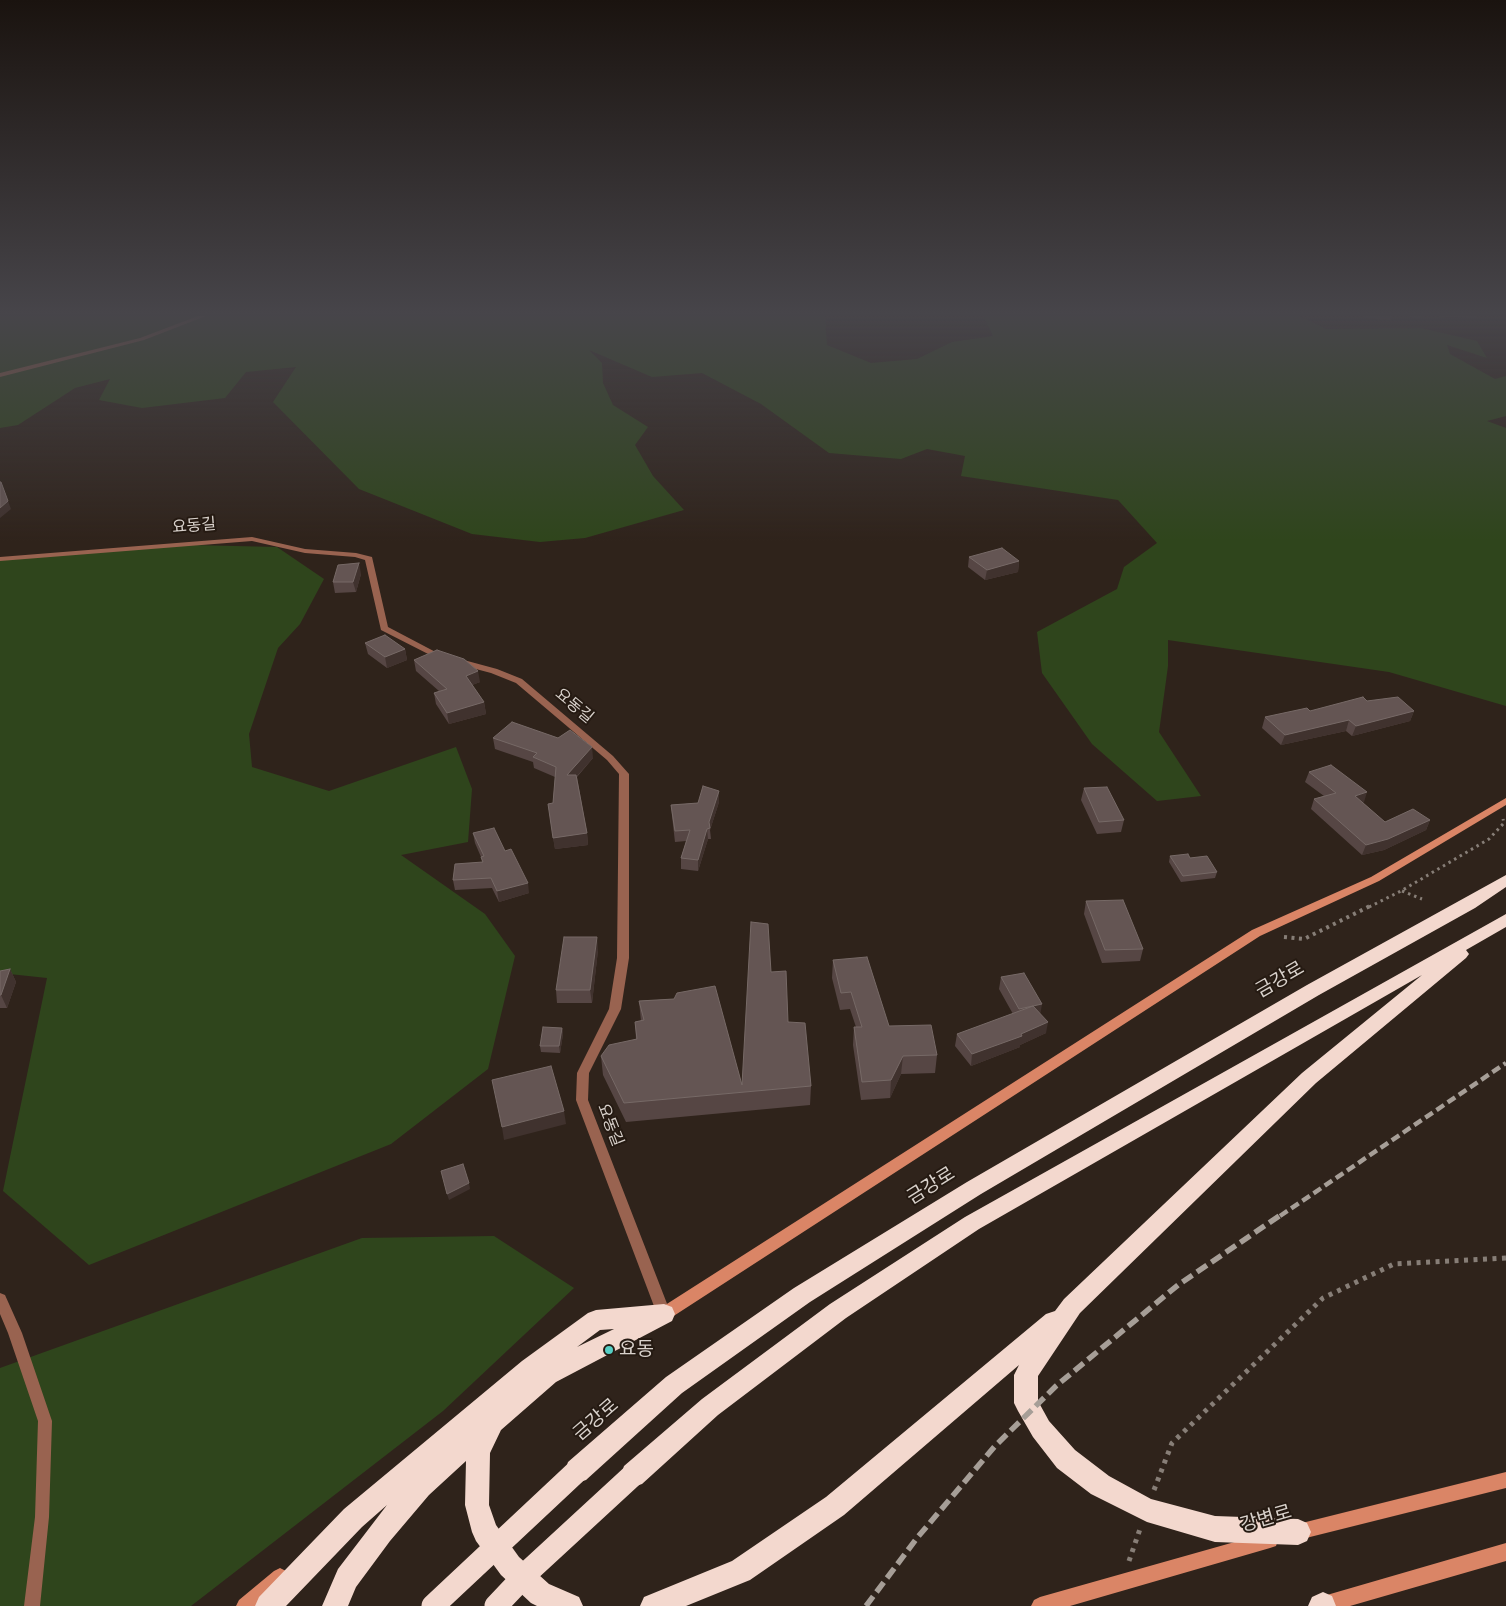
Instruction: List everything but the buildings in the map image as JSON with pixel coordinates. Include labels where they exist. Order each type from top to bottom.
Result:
[{"type":"highway","name":"금강로","points":[[433,1606],[577,1471],[674,1385],[802,1295],[974,1188],[1313,990],[1469,904],[1506,880]]},
{"type":"highway","points":[[653,1606],[741,1571],[835,1506],[1072,1306],[1309,1078],[1498,925]]},
{"type":"highway","points":[[496,1606],[531,1569],[710,1407],[838,1311],[972,1223],[1498,925]]},
{"type":"highway","points":[[1072,1306],[1034,1359],[1026,1376],[1026,1402],[1041,1429],[1066,1459],[1100,1485],[1147,1510],[1215,1529],[1298,1532]]},
{"type":"highway","points":[[268,1606],[353,1518],[530,1369],[596,1320],[664,1314]]},
{"type":"highway","points":[[335,1606],[347,1578],[381,1532],[420,1486],[492,1422],[548,1374],[664,1314]]},
{"type":"highway","points":[[530,1369],[501,1403],[478,1452],[477,1505],[485,1532],[510,1566],[540,1594],[570,1606]]},
{"type":"street","name":"요동길","points":[[0,559],[252,539],[305,551],[368,559],[384,628],[436,656],[494,671],[519,681],[610,758],[624,774],[623,958],[615,1009],[583,1073],[582,1100],[664,1314]]},
{"type":"street","points":[[664,1314],[1256,932],[1375,879],[1504,802]]},
{"type":"street","name":"강변로","points":[[1040,1606],[1298,1532],[1506,1480]]},
{"type":"street","points":[[245,1606],[353,1518]]},
{"type":"street","points":[[1321,1606],[1506,1552]]},
{"type":"lane","points":[[0,1299],[15,1334],[45,1421],[42,1518],[32,1606]]},
{"type":"path","points":[[1256,932],[1304,939],[1402,891],[1489,839],[1504,823],[1504,802]]},
{"type":"path","points":[[1402,891],[1422,899]]},
{"type":"path","points":[[1122,1582],[1172,1443],[1323,1298],[1394,1264],[1506,1258]]},
{"type":"green space","points":[[0,391],[70,391],[18,425],[0,428]]},
{"type":"green space","points":[[104,391],[231,391],[225,398],[142,408],[99,400]]},
{"type":"green space","points":[[280,391],[607,391],[613,405],[648,427],[635,445],[653,476],[684,510],[585,538],[540,542],[472,534],[359,489],[273,402]]},
{"type":"green space","points":[[736,391],[1506,391],[1506,416],[1487,421],[1506,428],[1506,706],[1389,672],[1168,640],[1168,666],[1159,732],[1201,796],[1157,801],[1092,744],[1042,673],[1037,632],[1117,589],[1124,567],[1157,543],[1118,500],[961,476],[965,456],[927,449],[901,459],[829,453],[761,404]]},
{"type":"green space","points":[[191,545],[277,547],[324,579],[300,624],[278,648],[249,734],[252,767],[329,791],[456,747],[472,789],[468,842],[401,855],[485,914],[515,956],[488,1069],[391,1144],[89,1265],[3,1191],[47,978],[0,973],[0,560]]},
{"type":"green space","points":[[494,1236],[574,1288],[443,1411],[191,1606],[0,1606],[0,1368],[362,1238]]},
{"type":"railway","points":[[1280,1216],[1506,1063]]},
{"type":"railway","points":[[866,1606],[917,1538],[995,1446],[1056,1386],[1178,1285],[1282,1214]]},
{"type":"place","name":"요동","points":[[609,1350]]}]
